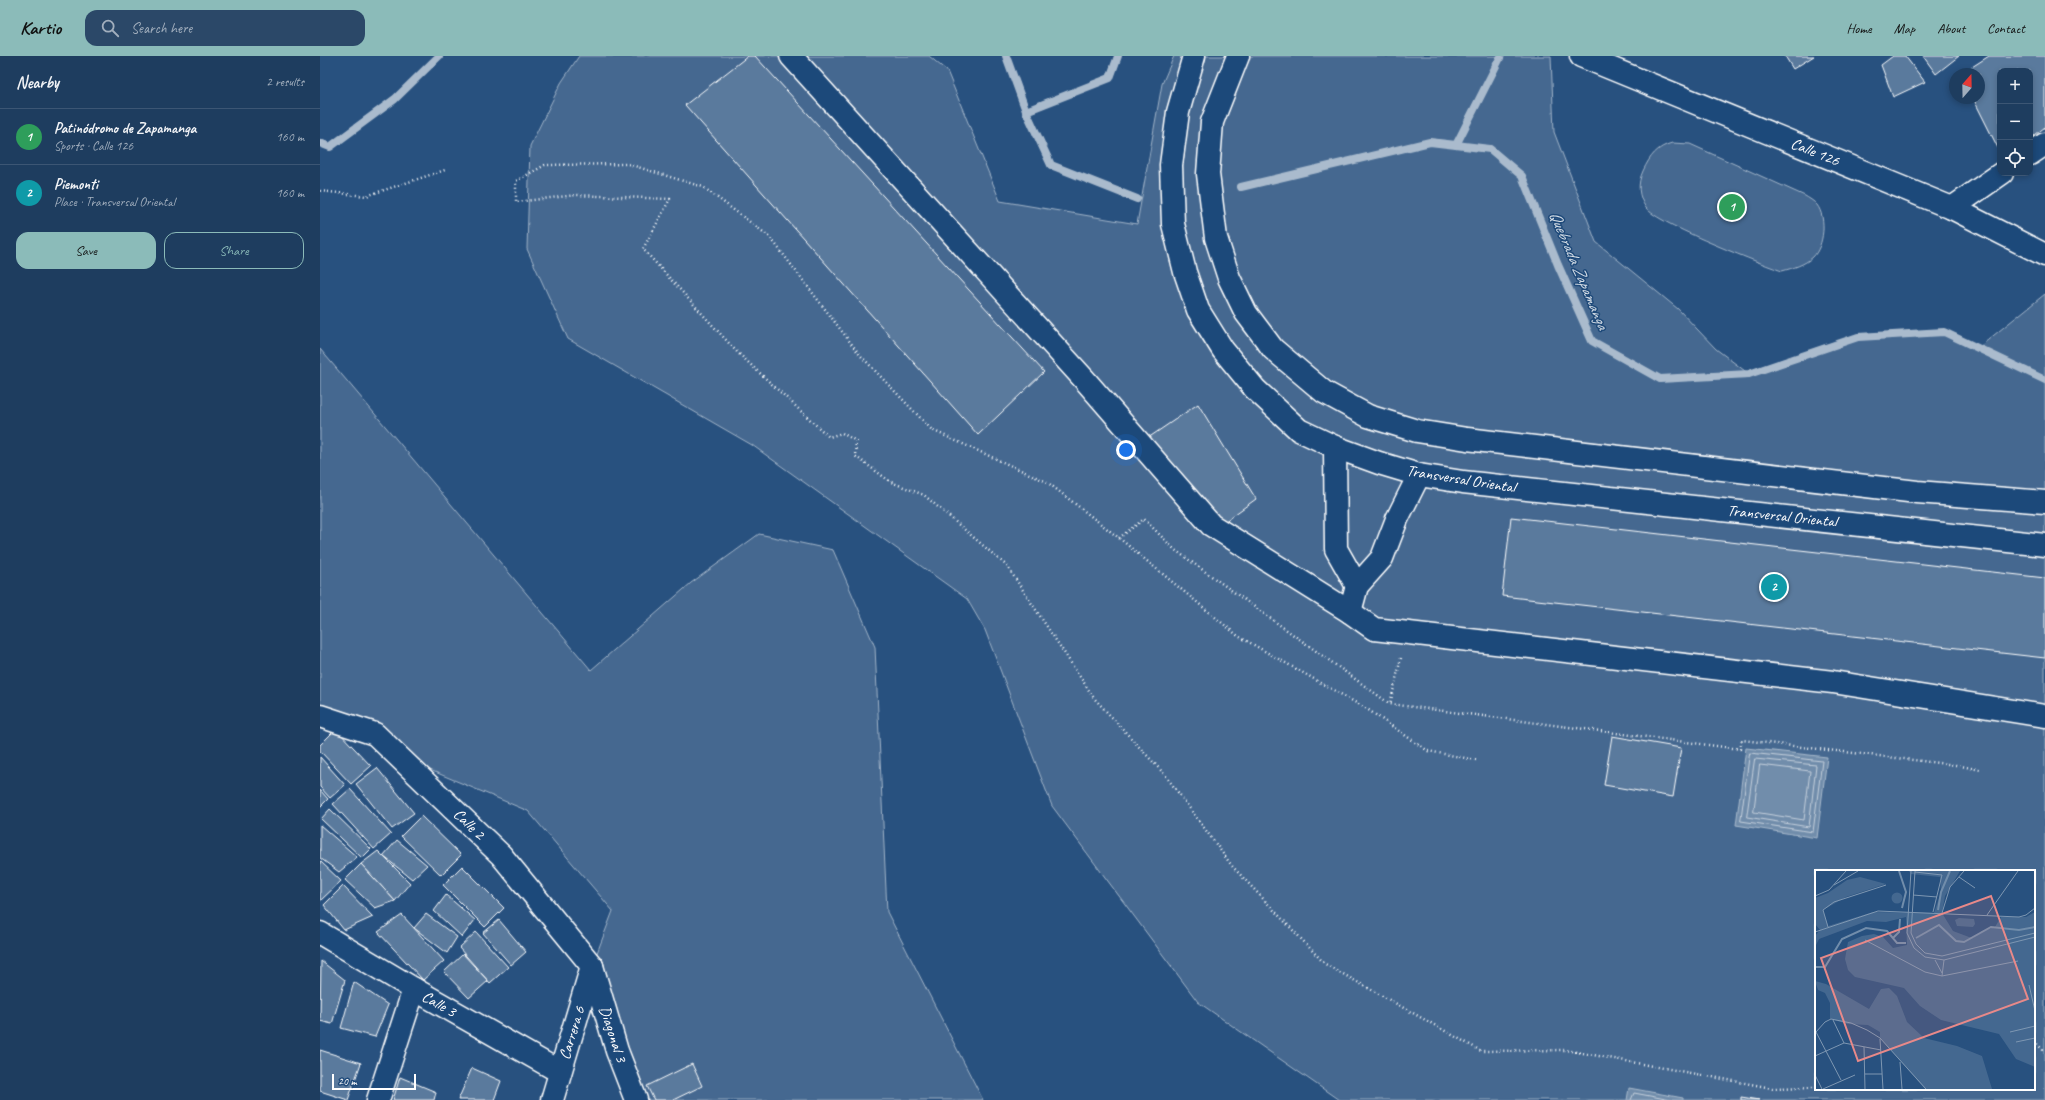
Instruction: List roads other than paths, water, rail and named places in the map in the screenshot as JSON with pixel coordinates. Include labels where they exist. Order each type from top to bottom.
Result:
[{"type":"street","points":[[790,56],[1084,378],[1211,525],[1350,612],[1374,629],[1833,682],[2045,716]]},
{"type":"street","name":"Transversal Oriental","points":[[1194,56],[1178,112],[1171,165],[1174,224],[1185,272],[1198,310],[1223,350],[1264,398],[1299,430],[1336,447],[1419,475],[1463,482],[2045,545]]},
{"type":"street","points":[[1238,56],[1212,122],[1208,174],[1216,238],[1229,278],[1246,313],[1274,349],[1324,392],[1368,416],[1417,431],[1467,439],[1917,492],[2045,502]]},
{"type":"street","name":"Calle 126","points":[[1580,56],[1952,208],[2045,255]]},
{"type":"street","points":[[2033,152],[2045,144]]},
{"type":"street","points":[[1952,208],[1998,176]]},
{"type":"street","points":[[1336,447],[1336,549],[1358,586]]},
{"type":"street","points":[[1350,612],[1358,586],[1382,558],[1397,519],[1419,475]]},
{"type":"street","name":"Calle 2","points":[[320,716],[375,734],[501,855],[592,966]]},
{"type":"street","name":"Calle 3","points":[[320,933],[414,989],[560,1072]]},
{"type":"street","name":"Carrera 6","points":[[552,1100],[592,966]]},
{"type":"street","name":"Diagonal 3","points":[[592,966],[617,1051],[636,1100]]},
{"type":"street","points":[[378,1100],[414,989]]},
{"type":"water","points":[[1746,748],[1827,757],[1817,838],[1736,825]]},
{"type":"water","points":[[1629,1088],[1683,1098],[1683,1100],[1627,1100]]},
{"type":"waterway","name":"Quebrada Zapamanga","points":[[320,143],[330,147],[395,99],[439,56]]},
{"type":"waterway","name":"Quebrada Zapamanga","points":[[1006,56],[1026,111],[1051,165],[1137,199]]},
{"type":"waterway","points":[[1026,111],[1110,78],[1118,56]]},
{"type":"waterway","points":[[1456,145],[1500,58]]},
{"type":"waterway","name":"Quebrada Zapamanga","points":[[1241,187],[1430,142],[1490,149],[1522,176],[1558,265],[1592,341],[1660,379],[1749,374],[1858,337],[1944,332],[2045,380]]},
{"type":"place","name":"Patinódromo de Zapamanga","points":[[1732,207]]},
{"type":"place","name":"Piemonti","points":[[1774,587]]}]
